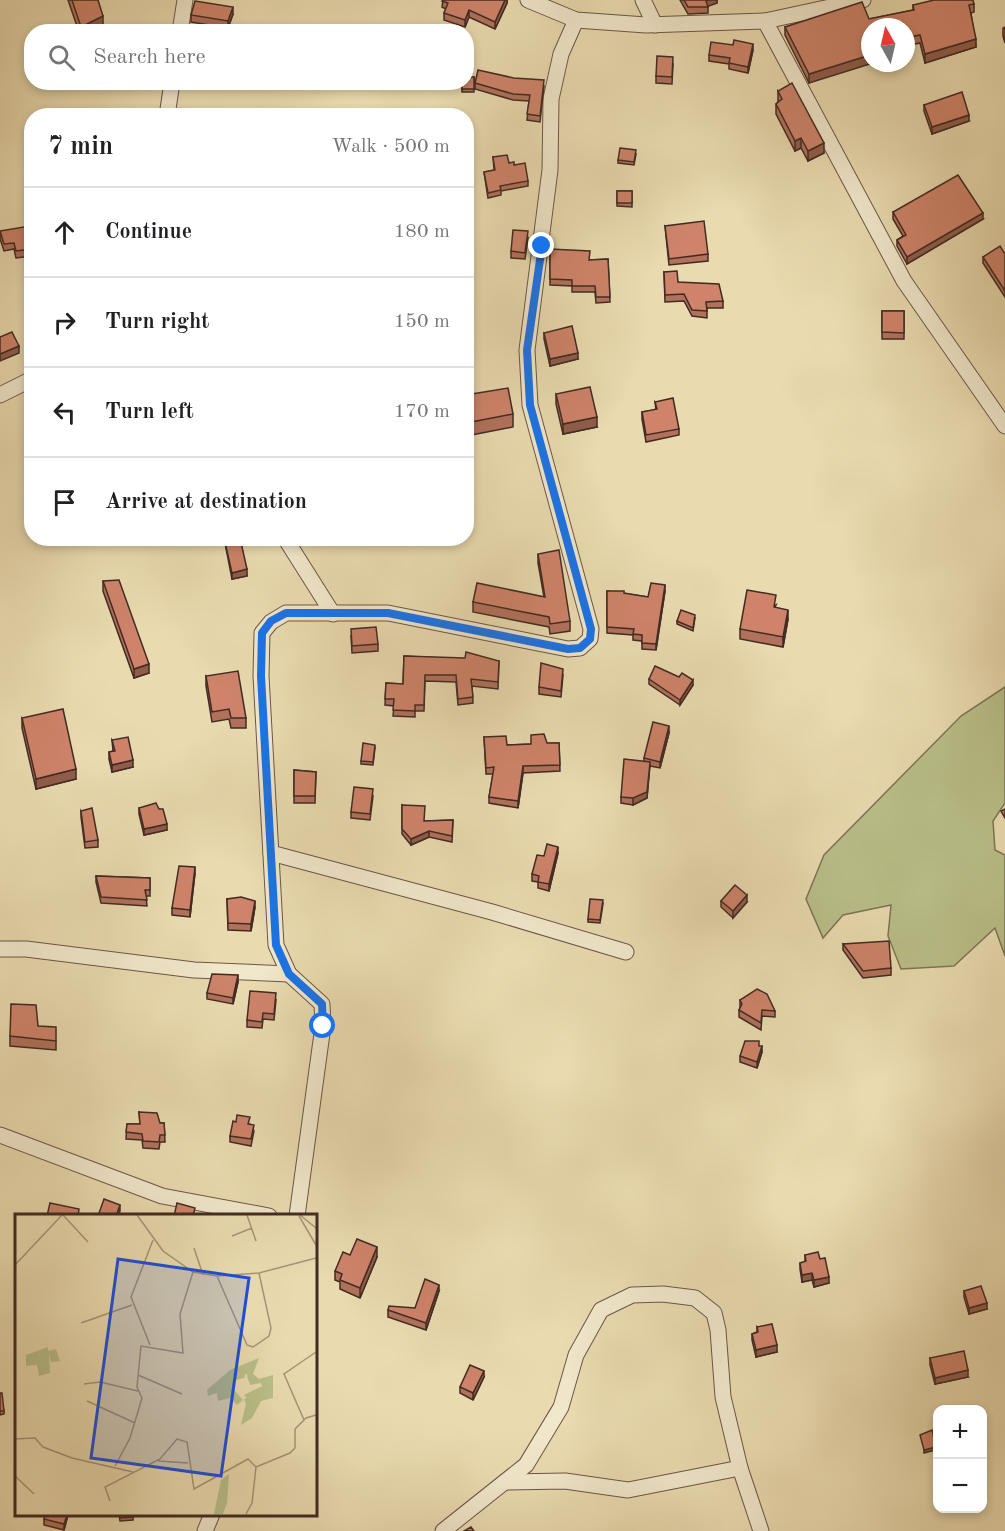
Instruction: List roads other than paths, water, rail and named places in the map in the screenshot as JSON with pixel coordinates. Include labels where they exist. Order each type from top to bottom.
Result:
[{"type":"street","points":[[181,24],[185,0]]},
{"type":"street","points":[[528,0],[576,20],[655,25],[765,21],[863,0]]},
{"type":"street","points":[[643,0],[655,25]]},
{"type":"street","points":[[297,1214],[323,1026],[322,1004],[289,974],[276,945],[261,676],[262,633],[271,621],[286,613],[388,613],[568,649],[580,648],[590,639],[591,629],[530,405],[527,350],[550,170],[551,99],[561,54],[576,20]]},
{"type":"street","points":[[765,21],[904,281],[1005,426]]},
{"type":"street","points":[[168,108],[171,90]]},
{"type":"street","points":[[0,395],[24,383]]},
{"type":"street","points":[[290,546],[333,614]]},
{"type":"street","points":[[271,853],[492,912],[626,952]]},
{"type":"street","points":[[0,949],[26,949],[194,970],[289,974]]},
{"type":"street","points":[[0,1135],[162,1196],[261,1214]]},
{"type":"street","points":[[443,1531],[526,1465],[561,1407],[576,1355],[601,1310],[632,1295],[663,1294],[695,1298],[714,1313],[723,1397],[740,1468],[761,1531]]},
{"type":"street","points":[[505,1482],[565,1481],[628,1490],[740,1468]]},
{"type":"street","points":[[205,1531],[212,1516]]}]
